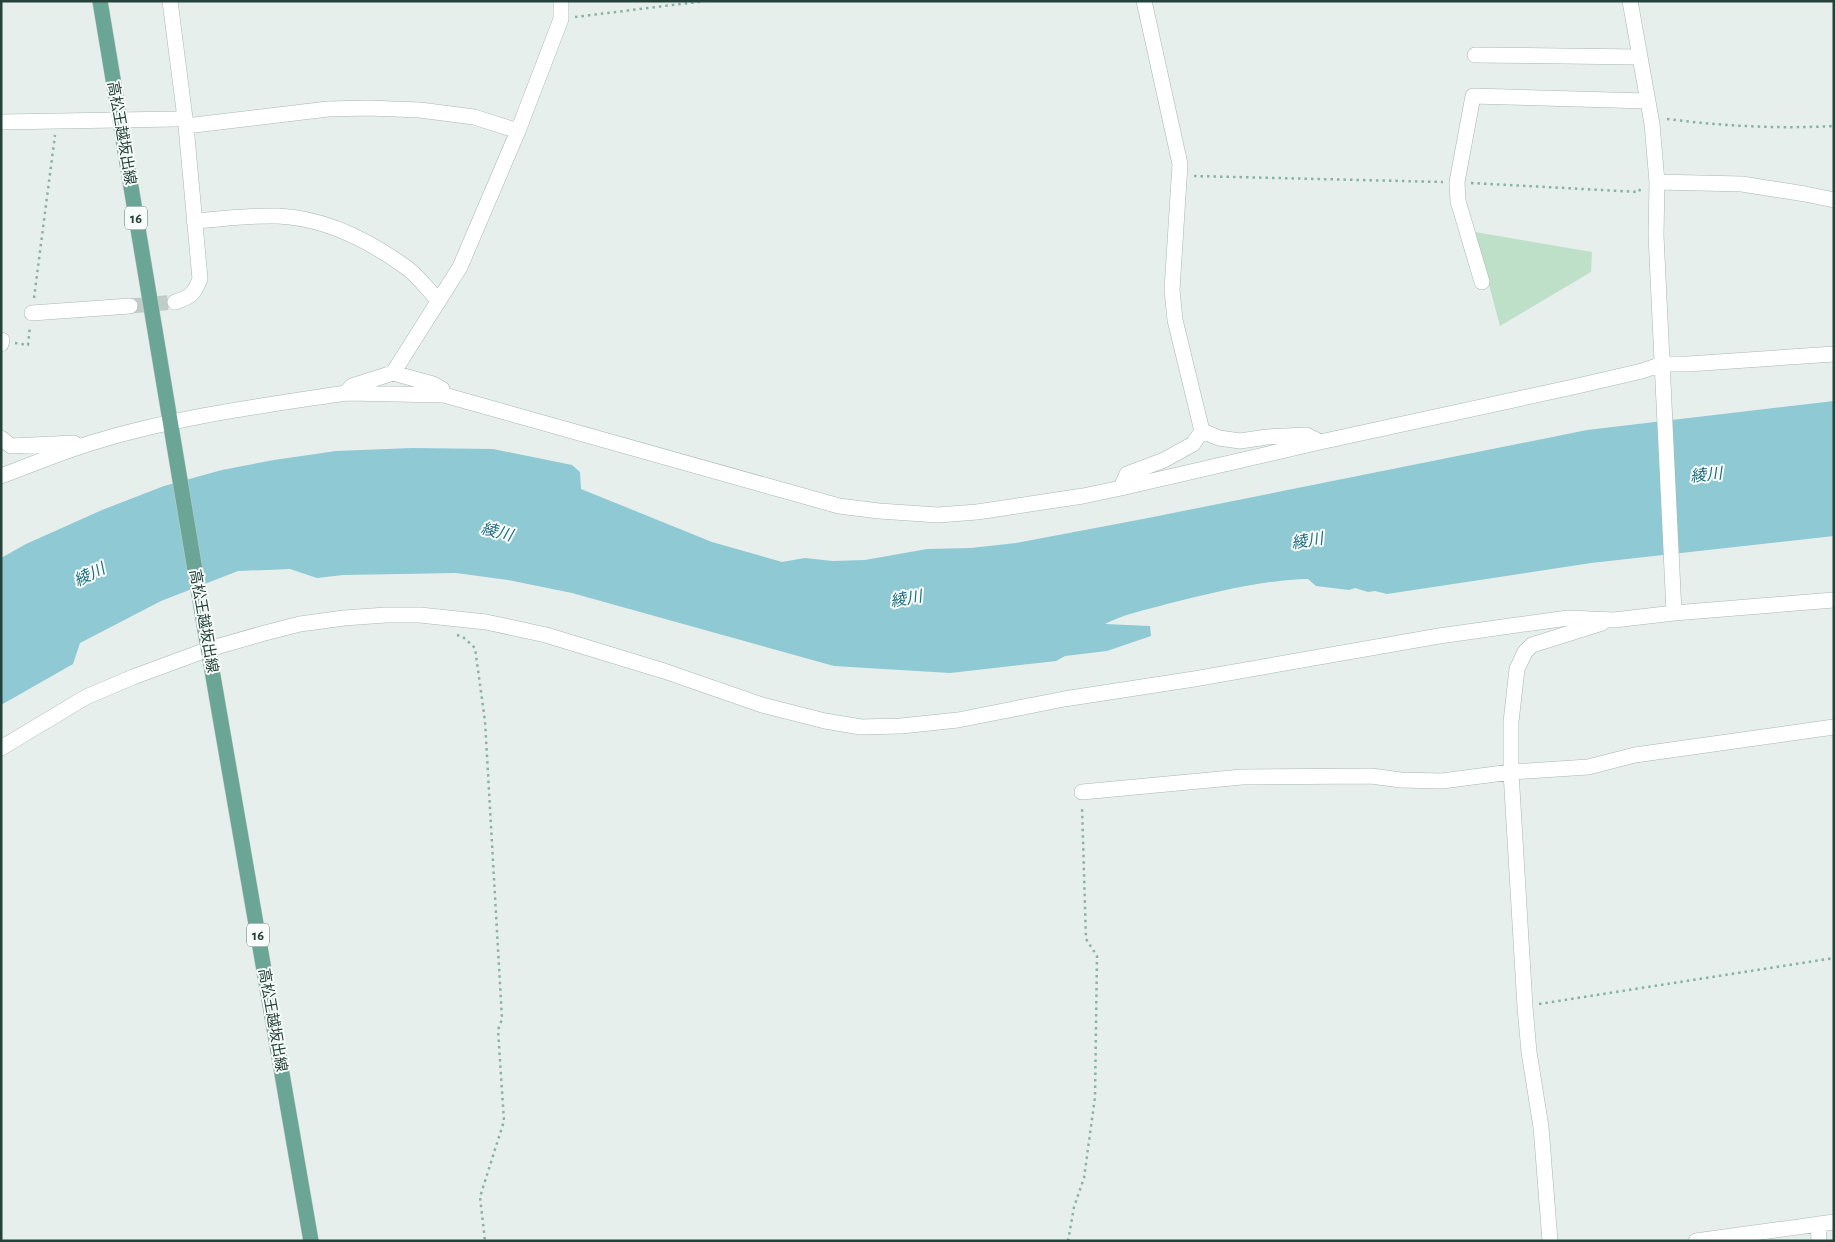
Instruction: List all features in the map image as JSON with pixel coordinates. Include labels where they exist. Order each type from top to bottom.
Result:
[{"type":"main road","name":"高松王越坂出線","points":[[100,1],[205,630],[311,1241]]},
{"type":"street","points":[[170,1],[186,121],[200,279],[195,292],[185,299],[175,302]]},
{"type":"street","points":[[392,373],[460,267],[518,131],[561,18],[561,1]]},
{"type":"street","points":[[1121,488],[1127,474],[1164,460],[1194,444],[1202,431],[1175,320],[1172,290],[1180,164],[1144,1]]},
{"type":"street","points":[[1630,1],[1650,117],[1657,182],[1656,235],[1674,609]]},
{"type":"street","points":[[1475,55],[1640,57]]},
{"type":"street","points":[[1482,282],[1458,202],[1457,182],[1473,96],[1647,101]]},
{"type":"street","points":[[1,122],[176,119],[186,121],[328,109],[368,108],[420,110],[474,117],[518,131]]},
{"type":"street","points":[[1657,182],[1742,184],[1834,200]]},
{"type":"street","points":[[194,221],[277,216],[302,218],[334,227],[364,241],[408,269],[439,301]]},
{"type":"street","points":[[32,313],[130,306]]},
{"type":"street","points":[[1,438],[11,446],[91,443],[172,429],[251,408],[346,393],[444,395],[839,506],[938,515],[1083,496],[1642,370],[1662,370],[1688,364],[1834,354]]},
{"type":"street","points":[[346,393],[352,386],[392,373],[433,384],[442,389],[444,395]]},
{"type":"street","points":[[1202,431],[1219,438],[1240,441],[1267,437],[1306,435],[1320,442]]},
{"type":"street","points":[[1,476],[91,443]]},
{"type":"street","points":[[1550,1241],[1541,1127],[1525,1007],[1511,772],[1511,722],[1517,669],[1525,652],[1532,646],[1614,620],[1674,609],[1834,600]]},
{"type":"street","points":[[1,748],[86,697],[133,677],[209,649],[300,624],[344,618],[420,615],[486,622],[546,636],[664,671],[762,705],[825,721],[861,727],[901,726],[958,720],[1064,699],[1194,679],[1439,636],[1568,618],[1614,620]]},
{"type":"street","points":[[1082,792],[1242,777],[1371,776],[1442,782],[1511,772],[1588,767],[1635,755],[1834,727]]},
{"type":"street","points":[[1696,1241],[1834,1222]]},
{"type":"street","points":[[1818,1224],[1819,1241]]},
{"type":"path","points":[[561,18],[659,8],[705,1]]},
{"type":"path","points":[[1650,117],[1721,125],[1834,126]]},
{"type":"path","points":[[28,345],[57,121]]},
{"type":"path","points":[[1180,175],[1457,182],[1639,192],[1642,184]]},
{"type":"path","points":[[455,634],[463,637],[475,648],[485,721],[502,1019],[498,1030],[504,1121],[480,1197],[485,1241]]},
{"type":"path","points":[[1068,1241],[1074,1207],[1084,1178],[1096,1097],[1097,956],[1086,939],[1082,792]]},
{"type":"path","points":[[1525,1007],[1660,984],[1834,958]]},
{"type":"green space","points":[[1475,232],[1592,252],[1591,272],[1500,326]]},
{"type":"water","name":"綾川","points":[[1834,401],[1834,536],[1591,563],[1387,594],[1375,591],[1368,592],[1355,588],[1349,590],[1316,586],[1308,579],[1255,584],[1167,604],[1127,615],[1105,624],[1150,626],[1151,636],[1107,651],[1065,656],[1056,661],[950,673],[834,666],[572,593],[508,580],[456,573],[343,575],[317,578],[290,569],[238,571],[161,601],[80,643],[73,664],[1,705],[1,558],[26,544],[102,510],[164,486],[222,470],[274,460],[336,451],[412,448],[493,449],[572,465],[580,472],[581,489],[712,542],[782,562],[805,558],[833,561],[865,560],[927,549],[971,548],[1016,543],[1587,430]]},
{"type":"tunnel","points":[[130,306],[175,302]]}]
